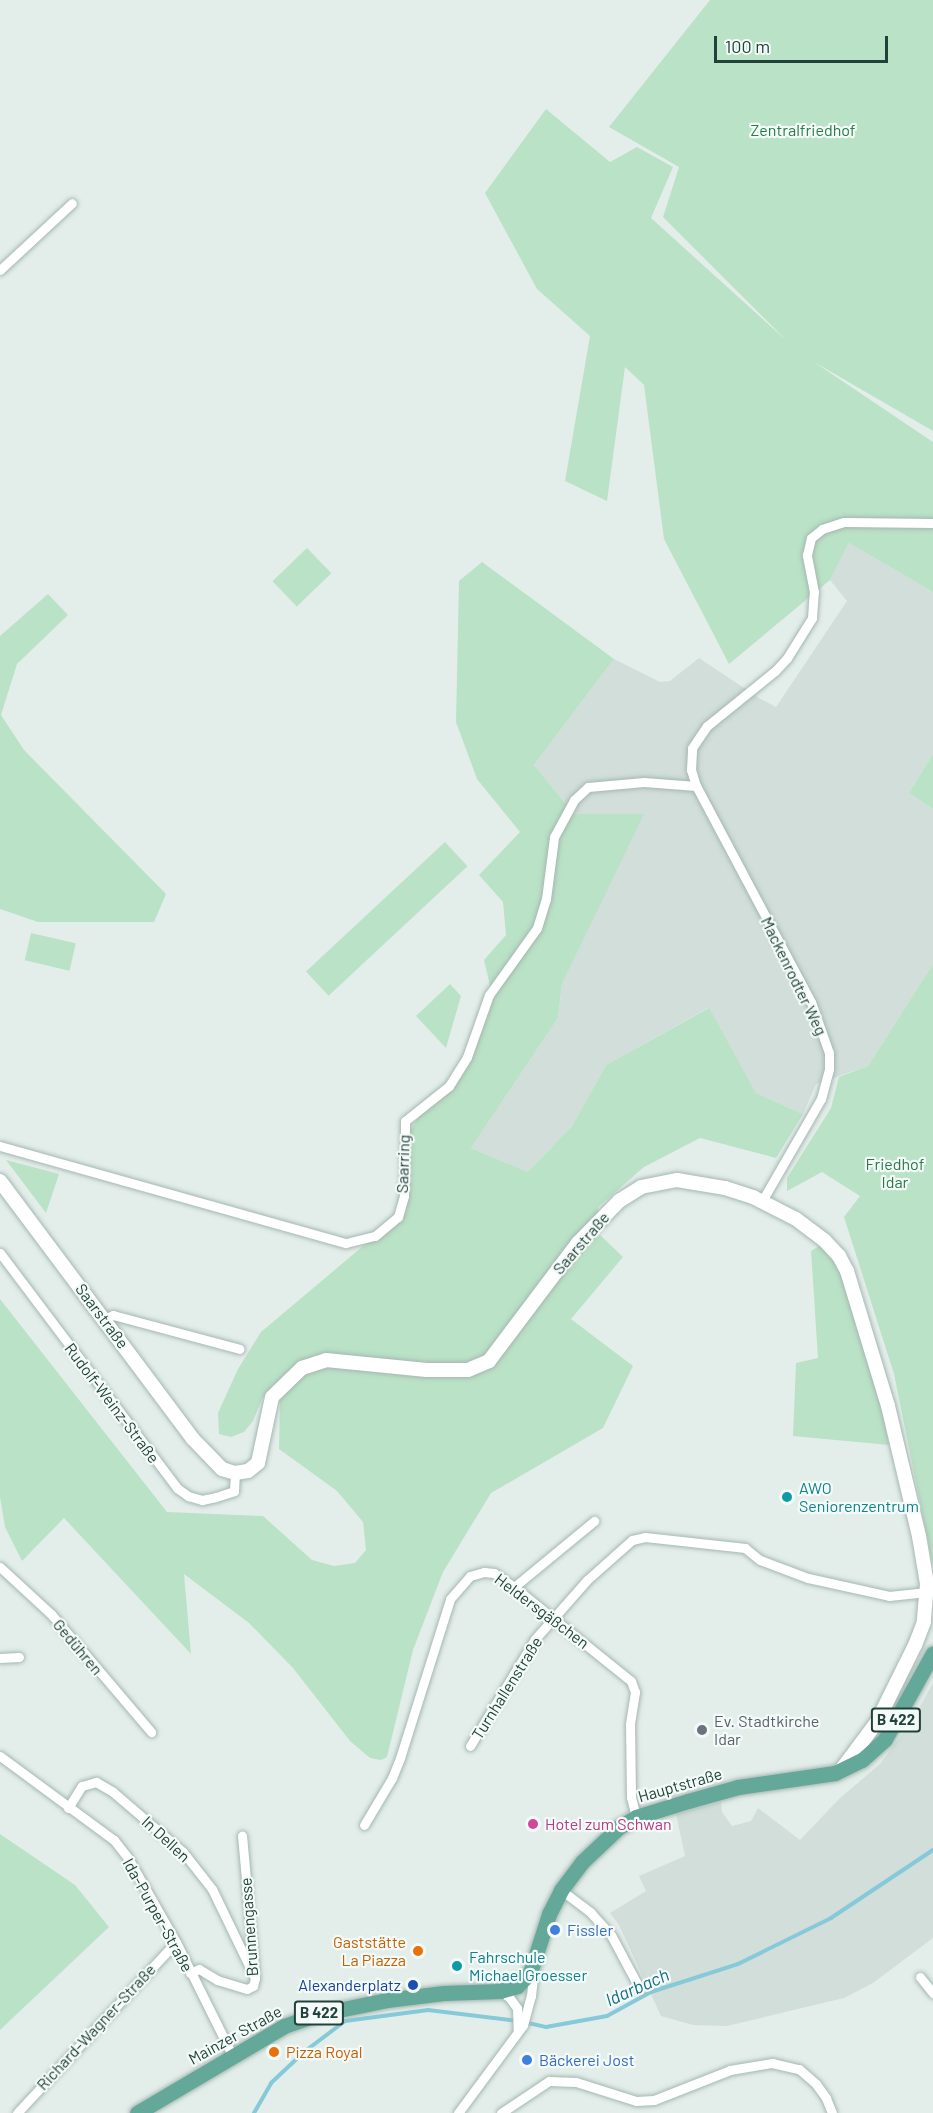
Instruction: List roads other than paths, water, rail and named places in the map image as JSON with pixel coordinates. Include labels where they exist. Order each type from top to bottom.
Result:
[{"type":"main road","name":"B 422","points":[[841,1771],[872,1753],[885,1739],[933,1653]]},
{"type":"main road","name":"Hauptstraße","points":[[500,1991],[522,1982],[535,1961],[549,1914],[561,1890],[603,1840],[619,1827],[636,1817],[738,1787],[841,1771]]},
{"type":"main road","name":"Mainzer Straße","points":[[137,2113],[284,2026],[319,2013],[387,2000],[444,1993],[500,1991]]},
{"type":"street","points":[[0,270],[72,203]]},
{"type":"street","name":"Mackenrodter Weg","points":[[762,1201],[821,1099],[829,1069],[829,1053],[811,1002],[696,786],[691,759],[698,736],[706,726],[775,671],[787,658],[812,618],[814,592],[807,555],[811,538],[822,529],[844,522],[933,523]]},
{"type":"street","name":"Saarring","points":[[0,1146],[346,1244],[375,1236],[398,1216],[404,1196],[405,1121],[449,1086],[467,1057],[489,995],[537,928],[546,899],[554,837],[574,800],[588,787],[644,782],[696,786]]},
{"type":"street","name":"Saarstraße","points":[[0,1180],[208,1457],[222,1468],[235,1473],[248,1471],[258,1463],[272,1397],[302,1368],[326,1360],[427,1370],[468,1370],[489,1361],[578,1243],[630,1193],[651,1184],[677,1180],[725,1188],[762,1201],[796,1219],[825,1241],[839,1256],[847,1271],[909,1487],[925,1563],[927,1592],[924,1622],[896,1686],[871,1732],[841,1771]]},
{"type":"street","name":"Rudolf-Weinz-Straße","points":[[0,1253],[177,1488],[188,1496],[202,1500],[216,1497],[234,1491],[235,1473]]},
{"type":"street","points":[[104,1319],[113,1315],[240,1348]]},
{"type":"street","points":[[514,1587],[594,1521]]},
{"type":"street","name":"Turnhallenstraße","points":[[470,1746],[529,1648],[587,1580],[632,1540],[645,1537],[745,1548],[760,1560],[793,1574],[889,1596],[927,1592]]},
{"type":"street","name":"Gedühren","points":[[0,1567],[51,1614],[151,1732]]},
{"type":"street","name":"Heldersgäßchen","points":[[364,1825],[392,1778],[400,1758],[450,1599],[470,1576],[484,1572],[494,1573],[514,1587],[620,1670],[634,1687],[629,1744],[631,1797],[636,1817]]},
{"type":"street","points":[[0,1658],[19,1657]]},
{"type":"street","name":"Ida-Purper-Straße","points":[[0,1756],[114,1840],[128,1858],[176,1942],[232,2055]]},
{"type":"street","name":"In Dellen","points":[[68,1808],[82,1786],[96,1782],[113,1792],[183,1852],[212,1889],[255,1978]]},
{"type":"street","name":"Brunnengasse","points":[[190,1973],[199,1969],[217,1980],[247,1989],[253,1986],[255,1978],[242,1836]]},
{"type":"street","points":[[561,1890],[591,1912],[612,1935],[640,1989]]},
{"type":"street","name":"Richard-Wagner-Straße","points":[[17,2113],[176,1942]]},
{"type":"street","name":"Hauptstraße","points":[[458,2113],[518,2031],[529,2006],[535,1961]]},
{"type":"street","points":[[920,1977],[933,1993]]},
{"type":"street","points":[[500,1991],[515,2004],[519,2014],[518,2031]]},
{"type":"street","points":[[501,2113],[549,2081],[562,2080],[588,2085],[636,2101],[654,2100],[730,2070],[772,2063],[799,2069],[816,2084],[826,2098],[832,2113]]},
{"type":"waterway","name":"Idarbach","points":[[524,2022],[546,2027],[607,2016],[651,1992],[738,1964],[831,1918],[933,1850]]},
{"type":"waterway","name":"Idarbach","points":[[254,2113],[271,2083],[304,2052],[345,2021],[428,2010],[517,2021]]},
{"type":"place","name":"AWO Seniorenzentrum","points":[[787,1497]]},
{"type":"place","name":"Ev. Stadtkirche Idar","points":[[702,1730]]},
{"type":"place","name":"Hotel zum Schwan","points":[[533,1824]]},
{"type":"place","name":"Fissler","points":[[555,1930]]},
{"type":"place","name":"Gaststätte La Piazza","points":[[418,1951]]},
{"type":"place","name":"Fahrschule Michael Groesser","points":[[457,1966]]},
{"type":"place","name":"Alexanderplatz","points":[[413,1985]]},
{"type":"place","name":"Pizza Royal","points":[[274,2052]]},
{"type":"place","name":"Bäckerei Jost","points":[[527,2060]]},
{"type":"park label","name":"Zentralfriedhof","points":[[803,130]]},
{"type":"park label","name":"Friedhof Idar","points":[[895,1173]]}]
